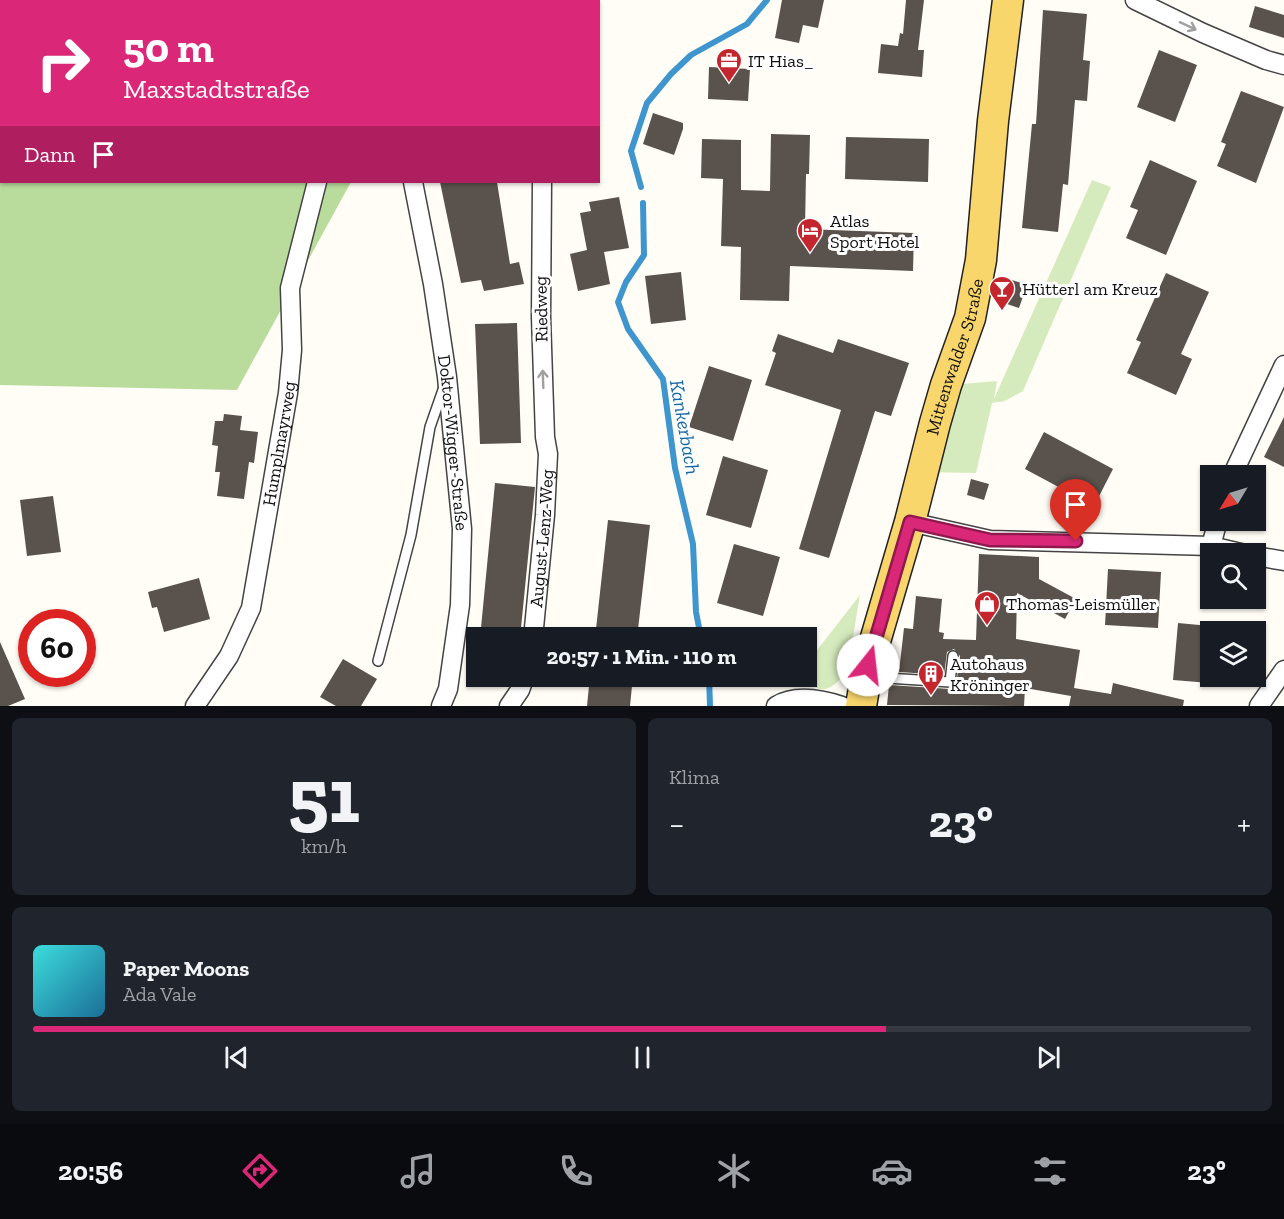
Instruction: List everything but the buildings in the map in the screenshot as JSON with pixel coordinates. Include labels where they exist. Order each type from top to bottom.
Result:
[{"type":"main road","name":"Mittenwalder Straße","points":[[861,706],[866,677],[946,386],[970,318],[981,260],[993,121],[1008,0]]},
{"type":"street","points":[[1135,0],[1203,33],[1266,60],[1284,65]]},
{"type":"street","name":"Humplmayrweg","points":[[200,700],[229,656],[251,608],[288,393],[292,350],[290,288],[317,183]]},
{"type":"street","name":"Doktor-Wigger-Straße","points":[[413,183],[433,284],[447,377],[462,528],[460,605],[448,689],[441,706]]},
{"type":"street","name":"Riedweg","points":[[542,183],[541,317],[545,437]]},
{"type":"street","points":[[1237,465],[1284,365]]},
{"type":"street","name":"August-Lenz-Weg","points":[[534,627],[545,515],[548,454],[545,437]]},
{"type":"street","points":[[910,522],[990,540],[1200,546]]},
{"type":"street","points":[[1266,558],[1284,561]]},
{"type":"street","points":[[1259,706],[1284,670]]},
{"type":"street","points":[[508,706],[521,687]]},
{"type":"street","points":[[776,706],[781,702],[797,698],[828,701],[842,706]]},
{"type":"lane","points":[[378,661],[411,535],[430,428],[447,377]]},
{"type":"lane","points":[[866,677],[950,682],[953,656]]},
{"type":"green space","points":[[1092,180],[1111,187],[1023,391],[1005,401],[992,403],[976,473],[923,472],[950,385],[997,381],[994,399]]},
{"type":"green space","points":[[0,183],[350,183],[237,390],[0,385]]},
{"type":"green space","points":[[860,595],[845,670],[836,683],[823,689],[816,687],[817,650]]},
{"type":"waterway","name":"Kankerbach","points":[[641,187],[631,151],[647,103],[671,74],[691,55],[747,24],[767,0]]},
{"type":"waterway","name":"Kankerbach","points":[[643,203],[644,255],[626,282],[618,302],[628,329],[663,379],[675,468],[693,544],[696,612],[699,627]]},
{"type":"waterway","name":"Kankerbach","points":[[709,687],[710,706]]},
{"type":"place","name":"IT Hias_","points":[[729,84]]},
{"type":"place","name":"Atlas Sport Hotel","points":[[810,254]]},
{"type":"place","name":"Hütterl am Kreuz","points":[[1002,312]]},
{"type":"place","name":"Thomas-Leismüller","points":[[987,627]]},
{"type":"place","name":"Autohaus Kröninger","points":[[931,697]]},
{"type":"route","points":[[868,665],[910,522],[990,540],[1076,541]]}]
